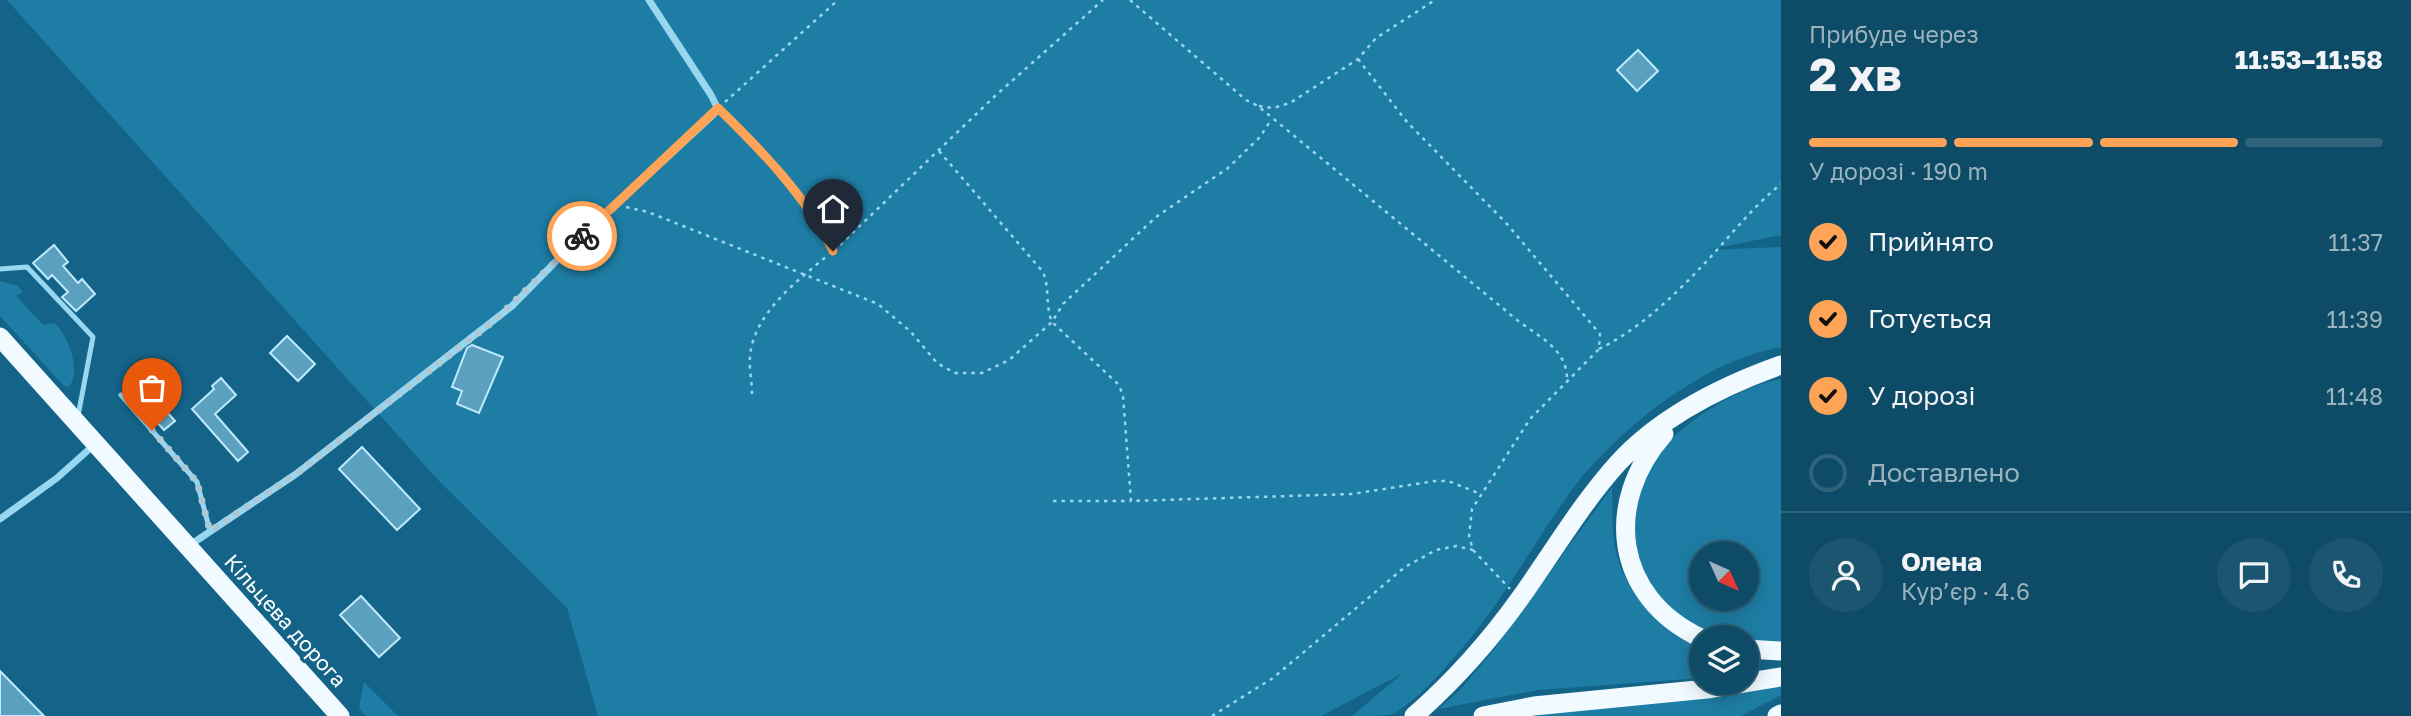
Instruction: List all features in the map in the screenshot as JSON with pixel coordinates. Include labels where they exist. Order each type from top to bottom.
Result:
[{"type":"highway","name":"Кільцева дорога","points":[[0,337],[340,716]]},
{"type":"highway","points":[[1414,716],[1451,684],[1520,598],[1589,497],[1619,461],[1653,432],[1706,396],[1781,365]]},
{"type":"highway","points":[[1683,412],[1637,470],[1627,500],[1625,529],[1639,585],[1669,620],[1689,631]]},
{"type":"highway","points":[[1759,650],[1781,651]]},
{"type":"highway","points":[[1487,715],[1534,706],[1707,689],[1781,677]]},
{"type":"street","points":[[188,546],[296,474],[512,306],[718,108],[649,0]]},
{"type":"street","points":[[0,519],[57,478],[96,444]]},
{"type":"lane","points":[[718,108],[758,148],[817,223],[833,251]]},
{"type":"lane","points":[[0,269],[27,267],[93,337],[77,422]]},
{"type":"lane","points":[[121,396],[197,482],[210,531]]},
{"type":"lane","points":[[1487,715],[1517,716]]},
{"type":"path","points":[[718,108],[838,0]]},
{"type":"path","points":[[752,394],[750,356],[753,341],[775,304],[1102,0]]},
{"type":"path","points":[[1130,0],[1246,100],[1258,106],[1273,108],[1290,103],[1358,60],[1376,38],[1435,0]]},
{"type":"path","points":[[1358,60],[1407,122],[1507,223],[1595,327],[1601,341],[1599,349]]},
{"type":"path","points":[[1258,106],[1271,120],[1553,346],[1564,359],[1567,381]]},
{"type":"path","points":[[615,205],[648,212],[878,304],[911,332],[937,363],[955,373],[982,373],[1009,360],[1052,322],[1063,304],[1156,217],[1228,168],[1260,137],[1271,120]]},
{"type":"path","points":[[939,151],[1043,272],[1049,291],[1048,313],[1052,322],[1119,385],[1123,396],[1131,501]]},
{"type":"path","points":[[1473,550],[1469,520],[1481,494],[1530,419],[1599,349],[1625,334],[1703,266],[1750,212],[1781,184]]},
{"type":"path","points":[[1053,500],[1131,501],[1352,495],[1435,481],[1448,481],[1481,494]]},
{"type":"path","points":[[1212,716],[1273,678],[1405,567],[1436,550],[1456,546],[1473,550],[1520,598]]},
{"type":"shaded area","points":[[7,0],[1781,0],[1781,235],[1708,250],[1781,247],[1781,347],[1752,354],[1693,382],[1637,422],[1612,445],[1571,491],[1469,640],[1423,691],[1389,715],[1352,716],[1403,673],[1321,716],[598,716],[567,608],[439,481]]},
{"type":"shaded area","points":[[0,281],[18,286],[23,292],[16,296],[43,325],[55,323],[60,329],[69,345],[74,363],[73,380],[69,387],[63,385],[0,316]]},
{"type":"shaded area","points":[[1781,379],[1781,643],[1759,642],[1759,625],[1694,625],[1670,609],[1654,590],[1642,567],[1636,541],[1635,514],[1641,485],[1650,466],[1679,432],[1719,403],[1741,392]]},
{"type":"shaded area","points":[[1612,487],[1614,540],[1626,579],[1658,618],[1689,639],[1689,679],[1538,690],[1438,709],[1460,690],[1492,652]]},
{"type":"shaded area","points":[[364,682],[398,716],[366,716],[359,708]]},
{"type":"shaded area","points":[[1781,686],[1781,695],[1741,716],[1539,716],[1535,713],[1731,695],[1759,695],[1759,690]]},
{"type":"building","points":[[1638,50],[1658,71],[1637,91],[1617,70]]},
{"type":"building","points":[[54,245],[68,262],[63,266],[78,283],[82,279],[95,294],[76,311],[62,297],[68,292],[52,275],[48,279],[33,263]]},
{"type":"building","points":[[287,336],[315,364],[298,381],[270,353]]},
{"type":"building","points":[[472,345],[503,357],[479,413],[457,404],[462,391],[452,387],[467,348]]},
{"type":"building","points":[[221,378],[236,395],[215,414],[248,452],[238,461],[192,409],[214,389],[212,386]]},
{"type":"building","points":[[139,381],[175,421],[164,430],[129,391]]},
{"type":"building","points":[[362,447],[420,509],[397,530],[339,469]]},
{"type":"building","points":[[361,596],[400,638],[379,657],[340,615]]},
{"type":"building","points":[[0,671],[44,716],[0,716]]},
{"type":"way so far","points":[[152,430],[197,482],[210,531],[296,474],[495,320],[582,236]]},
{"type":"route","points":[[582,236],[718,108],[758,148],[825,234],[833,251]]}]
